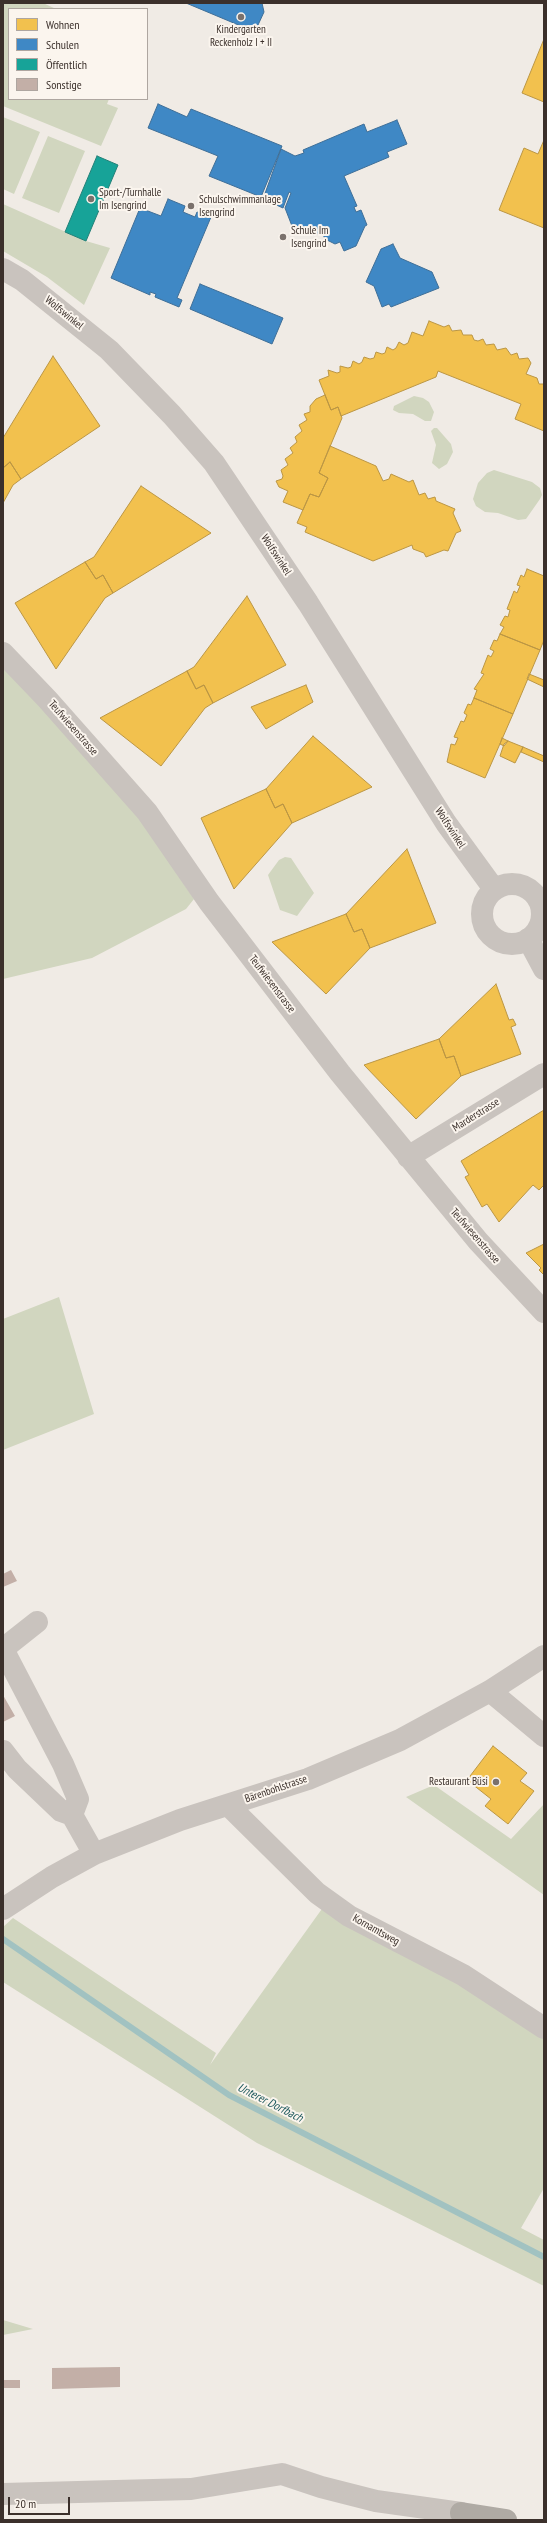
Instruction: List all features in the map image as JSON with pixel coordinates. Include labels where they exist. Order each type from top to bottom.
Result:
[{"type":"highway","points":[[461,2513],[506,2520]]},
{"type":"street","name":"Wolfswinkel","points":[[3,269],[28,285],[109,350],[172,415],[214,463],[308,603],[446,823],[494,890]]},
{"type":"street","name":"Teufwiesenstrasse","points":[[3,653],[48,699],[147,812],[209,902],[340,1073],[478,1241],[544,1312]]},
{"type":"street","points":[[502,885],[521,885],[540,893],[541,919],[535,932],[528,939],[512,944],[496,940],[489,934],[482,919],[482,911],[488,895],[494,890],[502,885]]},
{"type":"street","points":[[528,939],[544,969]]},
{"type":"street","name":"Marderstrasse","points":[[408,1157],[544,1074]]},
{"type":"street","points":[[37,1622],[3,1649],[63,1764],[78,1799],[72,1814]]},
{"type":"street","name":"Bärenbohlstrasse","points":[[3,1909],[52,1877],[94,1854],[180,1820],[308,1779],[400,1740],[490,1691],[544,1656]]},
{"type":"street","points":[[490,1691],[544,1736]]},
{"type":"street","points":[[3,1751],[17,1769],[61,1810],[72,1814],[94,1854]]},
{"type":"street","name":"Kornamtsweg","points":[[228,1805],[317,1893],[349,1916],[470,1979],[544,2028]]},
{"type":"street","points":[[3,2494],[191,2490],[282,2474],[321,2487],[376,2501],[461,2513]]},
{"type":"green space","points":[[3,3],[43,3],[54,8],[8,8],[8,100],[109,100],[107,104],[118,108],[101,146],[3,106]]},
{"type":"green space","points":[[3,117],[40,132],[14,194],[3,189]]},
{"type":"green space","points":[[48,136],[85,151],[59,213],[22,198]]},
{"type":"green space","points":[[3,204],[86,241],[110,248],[84,305],[47,277],[3,251]]},
{"type":"green space","points":[[414,396],[423,398],[429,402],[434,412],[431,421],[425,421],[413,414],[399,413],[393,410],[394,406]]},
{"type":"green space","points":[[434,428],[437,428],[451,444],[453,452],[447,464],[439,469],[432,463],[436,445],[431,431]]},
{"type":"green space","points":[[494,470],[532,482],[540,488],[542,495],[526,519],[518,520],[498,513],[485,512],[476,506],[473,499],[478,483],[487,473]]},
{"type":"green space","points":[[3,660],[116,783],[194,899],[186,909],[92,958],[3,979]]},
{"type":"green space","points":[[285,857],[291,858],[314,893],[297,916],[280,910],[268,875],[279,860]]},
{"type":"green space","points":[[59,1297],[94,1414],[3,1450],[3,1319]]},
{"type":"green space","points":[[434,1785],[511,1839],[544,1804],[544,1895],[406,1797]]},
{"type":"green space","points":[[324,1906],[460,1981],[544,2037],[544,2188],[521,2228],[544,2240],[544,2286],[257,2143],[3,1982],[3,1927],[13,1918],[216,2053],[210,2065]]},
{"type":"green space","points":[[3,2320],[33,2329],[3,2335]]},
{"type":"building: Wohnen","points":[[544,39],[544,102],[522,93]]},
{"type":"building: Wohnen","points":[[544,140],[544,228],[499,210],[524,148],[538,154]]},
{"type":"building: Wohnen","points":[[429,321],[444,327],[449,325],[452,331],[461,330],[463,335],[472,335],[474,340],[478,341],[483,339],[486,345],[494,344],[497,350],[506,348],[511,355],[517,353],[519,359],[528,358],[531,363],[526,374],[537,378],[539,384],[544,384],[544,431],[515,419],[521,404],[438,371],[436,377],[341,416],[338,407],[331,410],[319,380],[329,376],[328,370],[337,373],[340,372],[340,366],[348,368],[351,367],[353,361],[359,364],[362,362],[364,357],[370,359],[374,358],[376,352],[382,354],[385,353],[387,347],[393,350],[399,342],[404,345],[408,343],[412,332],[423,336]]},
{"type":"building: Wohnen","points":[[53,356],[100,426],[21,479],[10,462],[3,468],[3,438]]},
{"type":"building: Wohnen","points":[[325,395],[331,410],[338,407],[342,418],[319,473],[328,478],[319,497],[310,494],[303,510],[283,502],[288,491],[279,487],[276,481],[282,479],[283,476],[281,470],[288,465],[285,459],[293,453],[290,448],[297,442],[295,437],[302,431],[299,425],[307,420],[304,414],[310,412],[310,406],[316,399]]},
{"type":"building: Wohnen","points":[[330,446],[376,466],[383,481],[389,479],[391,474],[409,482],[413,480],[419,495],[425,493],[428,499],[435,497],[436,501],[455,509],[453,513],[461,531],[456,533],[448,551],[444,550],[426,557],[424,553],[413,549],[412,545],[373,561],[305,532],[307,527],[297,523],[310,494],[319,497],[328,478],[319,473]]},
{"type":"building: Wohnen","points":[[10,462],[21,479],[13,485],[3,503],[3,468]]},
{"type":"building: Wohnen","points":[[141,486],[211,533],[113,593],[103,575],[96,579],[85,562],[94,557]]},
{"type":"building: Wohnen","points":[[85,562],[96,579],[103,575],[113,593],[105,598],[56,669],[15,603]]},
{"type":"building: Wohnen","points":[[527,569],[544,576],[544,640],[540,650],[500,634],[504,627],[500,625],[505,616],[508,617],[510,610],[507,609],[514,591],[517,593],[520,586],[517,585],[521,575],[524,577]]},
{"type":"building: Wohnen","points":[[247,596],[286,665],[213,703],[204,685],[196,689],[187,671],[194,667]]},
{"type":"building: Wohnen","points":[[500,634],[540,650],[513,714],[474,698],[477,690],[474,689],[484,674],[481,673],[488,655],[491,657],[494,651],[490,649],[494,640],[497,641]]},
{"type":"building: Wohnen","points":[[187,671],[196,689],[204,685],[213,703],[205,708],[161,766],[100,718]]},
{"type":"building: Wohnen","points":[[529,674],[544,680],[544,687],[527,679]]},
{"type":"building: Wohnen","points":[[306,685],[313,702],[266,729],[251,707]]},
{"type":"building: Wohnen","points":[[474,698],[513,714],[485,778],[447,762],[451,744],[455,745],[458,738],[454,737],[461,721],[464,722],[467,715],[464,713],[468,704],[471,705]]},
{"type":"building: Wohnen","points":[[313,736],[372,787],[292,823],[283,804],[275,808],[266,789]]},
{"type":"building: Wohnen","points":[[502,738],[508,741],[504,746],[500,744]]},
{"type":"building: Wohnen","points":[[508,741],[523,747],[515,763],[500,756],[504,744]]},
{"type":"building: Wohnen","points":[[523,747],[544,756],[544,762],[521,752]]},
{"type":"building: Wohnen","points":[[266,789],[275,808],[283,804],[292,823],[234,889],[201,818]]},
{"type":"building: Wohnen","points":[[407,849],[436,923],[370,948],[362,929],[354,932],[346,914]]},
{"type":"building: Wohnen","points":[[346,914],[354,932],[362,929],[370,948],[326,994],[272,942]]},
{"type":"building: Wohnen","points":[[496,984],[509,1020],[513,1019],[516,1025],[511,1027],[521,1054],[461,1076],[454,1056],[446,1058],[439,1039]]},
{"type":"building: Wohnen","points":[[439,1039],[446,1058],[454,1056],[461,1076],[416,1119],[364,1065]]},
{"type":"building: Wohnen","points":[[544,1110],[544,1185],[539,1190],[533,1185],[499,1222],[487,1204],[482,1207],[465,1177],[469,1175],[461,1161]]},
{"type":"building: Wohnen","points":[[544,1244],[544,1275],[539,1270],[541,1268],[526,1253]]},
{"type":"building: Wohnen","points":[[493,1746],[527,1773],[520,1781],[534,1791],[508,1824],[485,1806],[491,1799],[467,1780]]},
{"type":"building: Schulen","name":"Kindergarten Reckenholz I + II","points":[[186,3],[262,3],[264,12],[258,25],[248,29]]},
{"type":"building: Schulen","points":[[158,104],[187,117],[191,109],[282,146],[261,197],[209,176],[218,156],[148,128]]},
{"type":"building: Schulen","points":[[397,120],[407,144],[387,152],[389,157],[344,176],[357,206],[354,207],[356,212],[361,210],[367,225],[365,226],[356,246],[344,251],[340,242],[335,244],[325,239],[322,232],[314,235],[292,226],[285,208],[291,193],[289,192],[283,208],[263,199],[281,149],[295,156],[304,153],[303,150],[364,124],[367,132]]},
{"type":"building: Schulen","points":[[168,199],[185,206],[183,212],[195,217],[197,212],[211,217],[177,298],[182,300],[179,307],[155,297],[156,294],[150,292],[150,295],[111,278],[140,208],[161,216]]},
{"type":"building: Schulen","points":[[393,244],[400,258],[432,272],[439,288],[391,307],[389,304],[382,307],[374,286],[366,282],[381,249]]},
{"type":"building: Schulen","points":[[200,284],[283,318],[272,344],[190,309]]},
{"type":"building: Öffentlich","name":"Sport-/Turnhalle Im Isengrind","points":[[97,156],[118,165],[86,241],[65,232]]},
{"type":"building: Sonstige","points":[[11,1570],[17,1581],[3,1587],[3,1574]]},
{"type":"building: Sonstige","points":[[3,1695],[15,1716],[3,1722]]},
{"type":"building: Sonstige","points":[[120,2367],[120,2387],[52,2389],[52,2368]]},
{"type":"building: Sonstige","points":[[3,2380],[20,2380],[20,2388],[3,2388]]},
{"type":"waterway","name":"Unterer Dorfbach","points":[[3,1939],[229,2095],[544,2257]]},
{"type":"place","name":"Kindergarten Reckenholz I + II","points":[[241,17]]},
{"type":"place","name":"Sport-/Turnhalle Im Isengrind","points":[[91,199]]},
{"type":"place","name":"Schulschwimmanlage Isengrind","points":[[191,206]]},
{"type":"place","name":"Schule Im Isengrind","points":[[283,237]]},
{"type":"place","name":"Restaurant Büsi","points":[[496,1782]]}]
